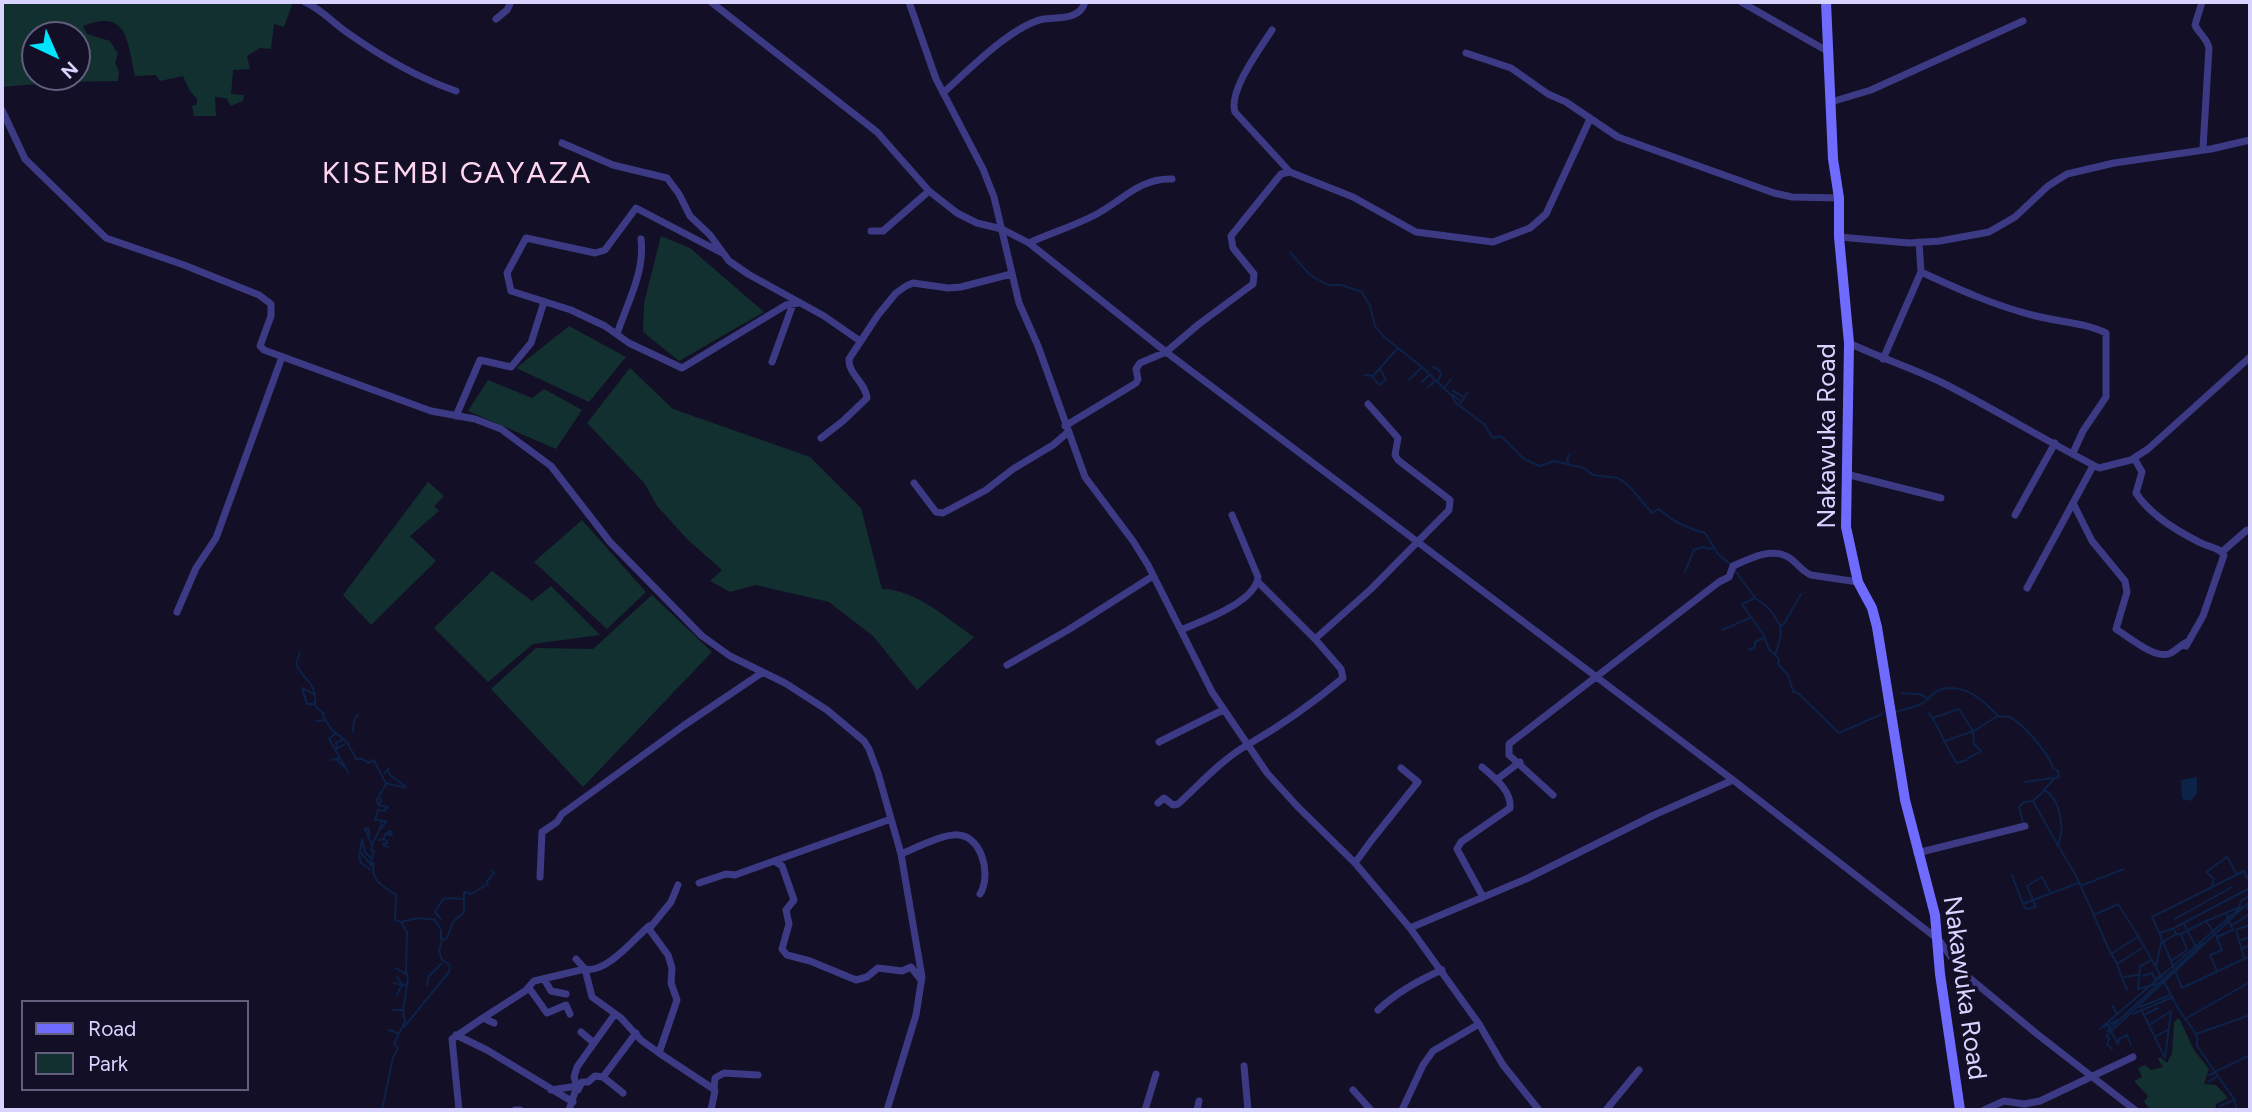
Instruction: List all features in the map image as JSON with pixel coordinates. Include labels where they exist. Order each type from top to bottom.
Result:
[{"type":"main road","name":"Nakawuka Road","points":[[1826,2],[1833,159],[1839,198],[1839,237],[1849,342],[1847,537],[1858,582],[1872,608],[1877,627],[1904,792],[1917,853],[1930,891],[1939,940],[1940,974],[1960,1110]]},
{"type":"street","points":[[305,2],[321,9],[343,30],[384,58],[433,83],[456,91]]},
{"type":"street","points":[[496,19],[507,10],[510,2]]},
{"type":"street","points":[[711,2],[785,57],[877,132],[929,191],[957,213],[976,223],[1002,229],[1029,243],[1166,352],[1733,780],[1939,940],[1961,971],[2135,1110]]},
{"type":"street","points":[[909,2],[943,93],[983,169],[1002,229],[1019,303],[1038,346],[1085,477],[1133,541],[1223,710],[1267,773],[1355,863],[1410,928],[1479,1024],[1492,1049],[1539,1110]]},
{"type":"street","points":[[943,93],[996,45],[1040,20],[1075,15],[1081,11],[1085,2]]},
{"type":"street","points":[[1741,2],[1829,52]]},
{"type":"street","points":[[2202,2],[2195,25],[2207,40],[2209,48],[2203,148]]},
{"type":"street","points":[[1831,102],[1871,90],[2023,21]]},
{"type":"street","points":[[1272,30],[1237,88],[1232,103],[1235,112],[1290,172],[1353,197],[1416,232],[1493,242],[1530,228],[1546,214],[1590,119]]},
{"type":"street","points":[[1466,53],[1511,68],[1618,137],[1744,184],[1792,197],[1839,198]]},
{"type":"street","points":[[2,110],[25,159],[106,238],[259,295],[271,304],[271,316],[260,346],[264,350],[431,411],[488,423],[501,429],[543,458],[610,542],[716,648],[827,710],[860,737],[873,758],[901,855],[922,980],[913,1025],[887,1110]]},
{"type":"street","points":[[1839,237],[1909,243],[1940,242],[1989,232],[2015,217],[2048,186],[2067,174],[2114,163],[2203,148],[2211,149],[2250,140]]},
{"type":"street","points":[[562,142],[613,165],[667,178],[690,216],[710,235],[729,261],[796,304],[824,316],[860,341]]},
{"type":"street","points":[[914,483],[936,512],[943,513],[986,490],[1013,469],[1053,445],[1066,429],[1136,383],[1136,369],[1140,363],[1166,352],[1254,284],[1254,274],[1233,248],[1231,236],[1281,174],[1290,172]]},
{"type":"street","points":[[1029,243],[1094,216],[1139,185],[1161,178],[1172,179]]},
{"type":"street","points":[[872,231],[883,230],[929,191]]},
{"type":"street","points":[[724,254],[655,222],[636,208],[605,250],[595,253],[526,239],[508,272],[511,291],[571,310],[605,326],[629,343],[682,368],[786,305],[796,304]]},
{"type":"street","points":[[617,334],[633,296],[641,257],[641,239]]},
{"type":"street","points":[[1883,359],[1921,272],[1919,242]]},
{"type":"street","points":[[1921,272],[1987,302],[2074,325],[2090,325],[2106,333],[2106,397],[2083,431],[2073,453]]},
{"type":"street","points":[[821,438],[867,398],[866,391],[848,363],[850,355],[896,293],[913,283],[961,287],[1011,274]]},
{"type":"street","points":[[456,416],[480,360],[511,367],[526,351],[544,302]]},
{"type":"street","points":[[772,362],[796,304]]},
{"type":"street","points":[[1849,342],[1939,381],[2056,443],[2093,466],[2105,468],[2134,458],[2191,412],[2250,357]]},
{"type":"street","points":[[177,612],[197,568],[216,538],[282,357]]},
{"type":"street","points":[[1315,639],[1371,589],[1448,510],[1450,499],[1398,460],[1395,455],[1398,438],[1368,404]]},
{"type":"street","points":[[2015,515],[2056,443]]},
{"type":"street","points":[[2134,458],[2142,472],[2136,494],[2146,506],[2189,537],[2222,551]]},
{"type":"street","points":[[2027,588],[2093,466]]},
{"type":"street","points":[[1846,474],[1941,498]]},
{"type":"street","points":[[2073,503],[2092,541],[2125,581],[2127,592],[2116,629],[2158,656],[2174,652],[2177,646],[2187,643],[2203,615],[2224,559],[2222,551]]},
{"type":"street","points":[[1158,803],[1164,798],[1173,805],[1178,804],[1248,744],[1283,724],[1343,678],[1341,669],[1315,639],[1258,582],[1232,515]]},
{"type":"street","points":[[2222,551],[2247,530],[2250,531]]},
{"type":"street","points":[[1553,795],[1520,762],[1509,755],[1509,744],[1729,577],[1733,566],[1755,556],[1788,556],[1805,573],[1858,582]]},
{"type":"street","points":[[1007,665],[1153,576]]},
{"type":"street","points":[[1181,630],[1243,599],[1258,582]]},
{"type":"street","points":[[540,877],[542,832],[557,822],[562,814],[683,726],[763,672]]},
{"type":"street","points":[[1159,742],[1223,710]]},
{"type":"street","points":[[1496,780],[1520,762]]},
{"type":"street","points":[[1482,767],[1511,800],[1510,808],[1461,842],[1457,849],[1483,897]]},
{"type":"street","points":[[1355,863],[1418,782],[1401,768]]},
{"type":"street","points":[[1410,928],[1526,879],[1654,815],[1733,780]]},
{"type":"street","points":[[699,883],[776,862],[891,820]]},
{"type":"street","points":[[1917,853],[2025,827]]},
{"type":"street","points":[[901,855],[927,842],[951,835],[965,837],[980,850],[983,859],[984,887],[980,894]]},
{"type":"street","points":[[776,862],[782,866],[794,900],[786,910],[789,924],[782,949],[787,956],[810,961],[856,980],[867,977],[878,968],[902,971],[920,965]]},
{"type":"street","points":[[459,1110],[452,1039],[529,988],[534,981],[585,970],[592,971],[606,965],[671,902],[678,885]]},
{"type":"street","points":[[649,926],[650,933],[668,956],[672,968],[671,983],[677,1000],[659,1053]]},
{"type":"street","points":[[576,959],[585,970],[593,998],[615,1014],[646,1045],[714,1090]]},
{"type":"street","points":[[911,967],[922,980]]},
{"type":"street","points":[[1378,1010],[1388,1000],[1419,980],[1441,970]]},
{"type":"street","points":[[544,979],[551,991],[566,994]]},
{"type":"street","points":[[529,988],[547,1013],[566,1005],[570,1014]]},
{"type":"street","points":[[456,1035],[487,1050],[551,1090],[571,1106],[577,1067],[615,1014]]},
{"type":"street","points":[[483,1018],[494,1023]]},
{"type":"street","points":[[1402,1110],[1423,1065],[1433,1051],[1479,1024]]},
{"type":"street","points":[[581,1032],[594,1043]]},
{"type":"street","points":[[603,1077],[636,1033]]},
{"type":"street","points":[[1984,1110],[2004,1101],[2025,1104],[2040,1101],[2133,1057]]},
{"type":"street","points":[[1244,1066],[1248,1110]]},
{"type":"street","points":[[1606,1110],[1639,1070]]},
{"type":"street","points":[[711,1110],[715,1078],[724,1073],[758,1075]]},
{"type":"street","points":[[1144,1110],[1156,1074]]},
{"type":"street","points":[[551,1090],[576,1087],[578,1090],[582,1082],[588,1082],[595,1076],[603,1077],[624,1093]]},
{"type":"street","points":[[1353,1090],[1371,1110]]},
{"type":"street","points":[[1197,1110],[1199,1101]]},
{"type":"green space","points":[[2,2],[293,2],[284,27],[274,24],[271,49],[260,48],[247,56],[250,69],[233,70],[231,94],[244,95],[243,101],[231,106],[226,98],[215,97],[216,116],[194,116],[192,106],[197,104],[197,99],[183,76],[160,81],[156,75],[135,76],[123,31],[109,21],[91,24],[91,21],[21,21],[21,85],[2,87]]},
{"type":"green space","points":[[91,35],[110,41],[118,54],[115,62],[119,72],[118,81],[91,81]]},
{"type":"green space","points":[[661,236],[690,248],[764,312],[679,361],[643,332],[644,303]]},
{"type":"green space","points":[[569,326],[626,357],[589,402],[516,368]]},
{"type":"green space","points":[[630,368],[673,409],[810,457],[861,508],[882,589],[894,590],[919,599],[974,637],[917,690],[873,636],[829,602],[756,585],[730,592],[710,581],[722,570],[688,540],[657,506],[645,484],[587,423]]},
{"type":"green space","points":[[488,380],[532,398],[544,389],[582,410],[556,449],[468,411]]},
{"type":"green space","points":[[428,482],[444,496],[434,506],[439,511],[410,536],[436,561],[371,625],[343,595]]},
{"type":"green space","points":[[582,520],[646,592],[607,629],[534,562]]},
{"type":"green space","points":[[492,571],[532,601],[551,586],[600,635],[533,644],[488,682],[434,628]]},
{"type":"green space","points":[[652,595],[712,652],[583,787],[491,689],[536,648],[593,649]]},
{"type":"green space","points":[[2179,1018],[2194,1050],[2209,1069],[2204,1084],[2216,1085],[2228,1098],[2216,1104],[2215,1110],[2151,1110],[2144,1102],[2148,1096],[2134,1081],[2142,1077],[2138,1068],[2145,1065],[2151,1070],[2163,1067],[2158,1059],[2160,1057],[2167,1063],[2172,1053],[2174,1022]]},
{"type":"water","points":[[2197,777],[2197,793],[2191,801],[2182,799],[2181,780]]},
{"type":"waterway","points":[[1290,252],[1310,275],[1328,285],[1341,285],[1362,292],[1370,306],[1375,326],[1383,336],[1422,367],[1456,403],[1484,424],[1493,438],[1501,436],[1524,459],[1540,466],[1554,461],[1584,468],[1593,475],[1618,478],[1629,486],[1652,513],[1659,509],[1680,524],[1705,533],[1718,554],[1731,565]]},
{"type":"waterway","points":[[1365,375],[1373,376],[1398,348]]},
{"type":"waterway","points":[[1409,380],[1422,367]]},
{"type":"waterway","points":[[1432,367],[1438,369],[1441,374],[1438,381]]},
{"type":"waterway","points":[[1372,376],[1379,385],[1386,380],[1380,369]]},
{"type":"waterway","points":[[1422,382],[1429,375]]},
{"type":"waterway","points":[[1445,387],[1451,379]]},
{"type":"waterway","points":[[1428,387],[1435,381]]},
{"type":"waterway","points":[[1453,391],[1464,397]]},
{"type":"waterway","points":[[1459,405],[1468,392]]},
{"type":"waterway","points":[[1452,394],[1459,400]]},
{"type":"waterway","points":[[1568,462],[1570,454]]},
{"type":"waterway","points":[[1685,572],[1694,550],[1713,548]]},
{"type":"waterway","points":[[1734,569],[1755,598],[1742,604],[1763,634],[1769,649],[1779,659],[1778,664],[1788,675],[1793,691],[1839,733],[1882,714]]},
{"type":"waterway","points":[[1775,655],[1781,636],[1780,626],[1784,624],[1801,594]]},
{"type":"waterway","points":[[1756,599],[1770,610],[1779,624]]},
{"type":"waterway","points":[[1722,630],[1750,618]]},
{"type":"waterway","points":[[1749,650],[1755,647],[1755,642],[1765,637]]},
{"type":"waterway","points":[[300,653],[296,664],[312,687],[315,706],[324,714],[331,729],[347,742],[356,759],[363,759],[368,763],[374,760],[386,784],[377,800],[378,805],[388,807],[384,811],[378,810],[375,820],[381,820],[381,825],[372,846],[371,850],[374,851],[371,862],[374,864],[374,874],[382,886],[396,895],[395,920],[401,922],[407,932],[408,978],[403,1012],[405,1021],[394,1044],[398,1048],[393,1057],[382,1110]]},
{"type":"waterway","points":[[314,694],[302,688],[307,704],[315,704]]},
{"type":"waterway","points":[[1895,712],[1921,704],[1939,690],[1959,689],[1980,699],[1998,716],[2015,720],[2035,740],[2053,768],[2058,771],[2059,777],[2044,790],[2058,807],[2061,823],[2058,845],[2094,915],[2118,904],[2194,1032],[2197,1046],[2234,1099],[2237,1110]]},
{"type":"waterway","points":[[1902,693],[1919,694],[1927,698]]},
{"type":"waterway","points":[[1933,718],[1959,709],[1973,731],[1974,744],[1981,751],[1969,758]]},
{"type":"waterway","points":[[1929,713],[1957,763],[1967,760]]},
{"type":"waterway","points":[[353,732],[358,714]]},
{"type":"waterway","points":[[1945,741],[1974,731],[1996,717]]},
{"type":"waterway","points":[[317,721],[325,720]]},
{"type":"waterway","points":[[336,733],[329,739],[348,772]]},
{"type":"waterway","points":[[342,740],[336,743],[337,749],[345,744]]},
{"type":"waterway","points":[[332,760],[340,758]]},
{"type":"waterway","points":[[336,759],[344,767]]},
{"type":"waterway","points":[[384,774],[388,769],[390,775],[405,788],[386,783]]},
{"type":"waterway","points":[[2024,782],[2053,778]]},
{"type":"waterway","points":[[2033,801],[2044,791]]},
{"type":"waterway","points":[[380,803],[381,799]]},
{"type":"waterway","points":[[2023,822],[2019,807],[2024,802],[2033,801],[2057,844]]},
{"type":"waterway","points":[[382,821],[386,821],[382,828]]},
{"type":"waterway","points":[[370,835],[368,828],[365,829],[372,845]]},
{"type":"waterway","points":[[386,834],[392,832],[390,833]]},
{"type":"waterway","points":[[384,839],[385,834],[392,835]]},
{"type":"waterway","points":[[371,858],[365,852],[362,839],[360,852],[372,866]]},
{"type":"waterway","points":[[379,840],[388,842]]},
{"type":"waterway","points":[[387,843],[383,844],[389,847]]},
{"type":"waterway","points":[[359,855],[361,863],[370,869]]},
{"type":"waterway","points":[[2212,886],[2214,879],[2206,872],[2227,857],[2236,873]]},
{"type":"waterway","points":[[2083,885],[2124,869]]},
{"type":"waterway","points":[[404,1027],[449,972],[450,965],[442,960],[439,950],[453,922],[464,912],[464,892],[471,894],[488,884],[487,881],[494,873],[492,870]]},
{"type":"waterway","points":[[2156,966],[2162,939],[2152,917],[2244,871],[2250,883]]},
{"type":"waterway","points":[[2012,875],[2023,904],[2078,883]]},
{"type":"waterway","points":[[2024,906],[2026,909],[2036,907],[2027,886],[2042,877],[2050,892]]},
{"type":"waterway","points":[[2175,919],[2232,887]]},
{"type":"waterway","points":[[2160,933],[2250,888]]},
{"type":"waterway","points":[[2239,906],[2242,900],[2250,896]]},
{"type":"waterway","points":[[441,919],[435,912],[443,899],[462,899]]},
{"type":"waterway","points":[[2110,1039],[2106,1036],[2250,901]]},
{"type":"waterway","points":[[2247,906],[2250,913]]},
{"type":"waterway","points":[[2227,912],[2241,907]]},
{"type":"waterway","points":[[2100,1029],[2241,907]]},
{"type":"waterway","points":[[2181,934],[2206,921],[2226,913],[2233,930],[2217,937],[2206,921]]},
{"type":"waterway","points":[[2231,926],[2250,914]]},
{"type":"waterway","points":[[2094,916],[2111,954],[2139,936]]},
{"type":"waterway","points":[[401,922],[418,918],[435,920],[441,930],[441,939]]},
{"type":"waterway","points":[[2184,924],[2196,947]]},
{"type":"waterway","points":[[2238,929],[2250,925]]},
{"type":"waterway","points":[[2174,929],[2176,934],[2163,942],[2171,961],[2187,950],[2181,934],[2176,934]]},
{"type":"waterway","points":[[2236,930],[2244,957]]},
{"type":"waterway","points":[[2241,940],[2250,937]]},
{"type":"waterway","points":[[2217,938],[2222,950],[2210,955],[2217,971]]},
{"type":"waterway","points":[[2111,1030],[2107,1031],[2203,943]]},
{"type":"waterway","points":[[2242,949],[2250,945]]},
{"type":"waterway","points":[[2112,955],[2117,964],[2142,948]]},
{"type":"waterway","points":[[2171,961],[2182,988],[2250,956]]},
{"type":"waterway","points":[[2150,961],[2140,966],[2138,989],[2160,983]]},
{"type":"waterway","points":[[427,985],[429,976],[441,964]]},
{"type":"waterway","points":[[2117,965],[2122,977],[2138,975]]},
{"type":"waterway","points":[[396,968],[407,975]]},
{"type":"waterway","points":[[2143,976],[2152,973],[2155,979],[2160,976]]},
{"type":"waterway","points":[[397,977],[402,984],[397,995]]},
{"type":"waterway","points":[[2122,978],[2127,990]]},
{"type":"waterway","points":[[2185,1019],[2250,982]]},
{"type":"waterway","points":[[394,983],[407,986]]},
{"type":"waterway","points":[[2140,1007],[2170,995]]},
{"type":"waterway","points":[[2133,1014],[2173,997]]},
{"type":"waterway","points":[[2113,1006],[2117,1014]]},
{"type":"waterway","points":[[2146,1014],[2158,1008]]},
{"type":"waterway","points":[[393,1010],[402,1010]]},
{"type":"waterway","points":[[2142,1011],[2165,1058],[2171,1011],[2149,1025]]},
{"type":"waterway","points":[[2196,1034],[2250,1015]]},
{"type":"waterway","points":[[2104,1027],[2118,1020]]},
{"type":"waterway","points":[[2108,1026],[2118,1044],[2119,1039],[2127,1035],[2131,1045]]},
{"type":"waterway","points":[[2155,1037],[2169,1029]]},
{"type":"waterway","points":[[389,1030],[398,1033]]},
{"type":"waterway","points":[[2109,1039],[2107,1044],[2112,1049]]},
{"type":"waterway","points":[[2209,1075],[2250,1055]]},
{"type":"waterway","points":[[2208,1082],[2216,1077]]},
{"type":"waterway","points":[[2220,1106],[2234,1100]]},
{"type":"district","name":"KISEMBI GAYAZA","points":[[457,174]]}]
